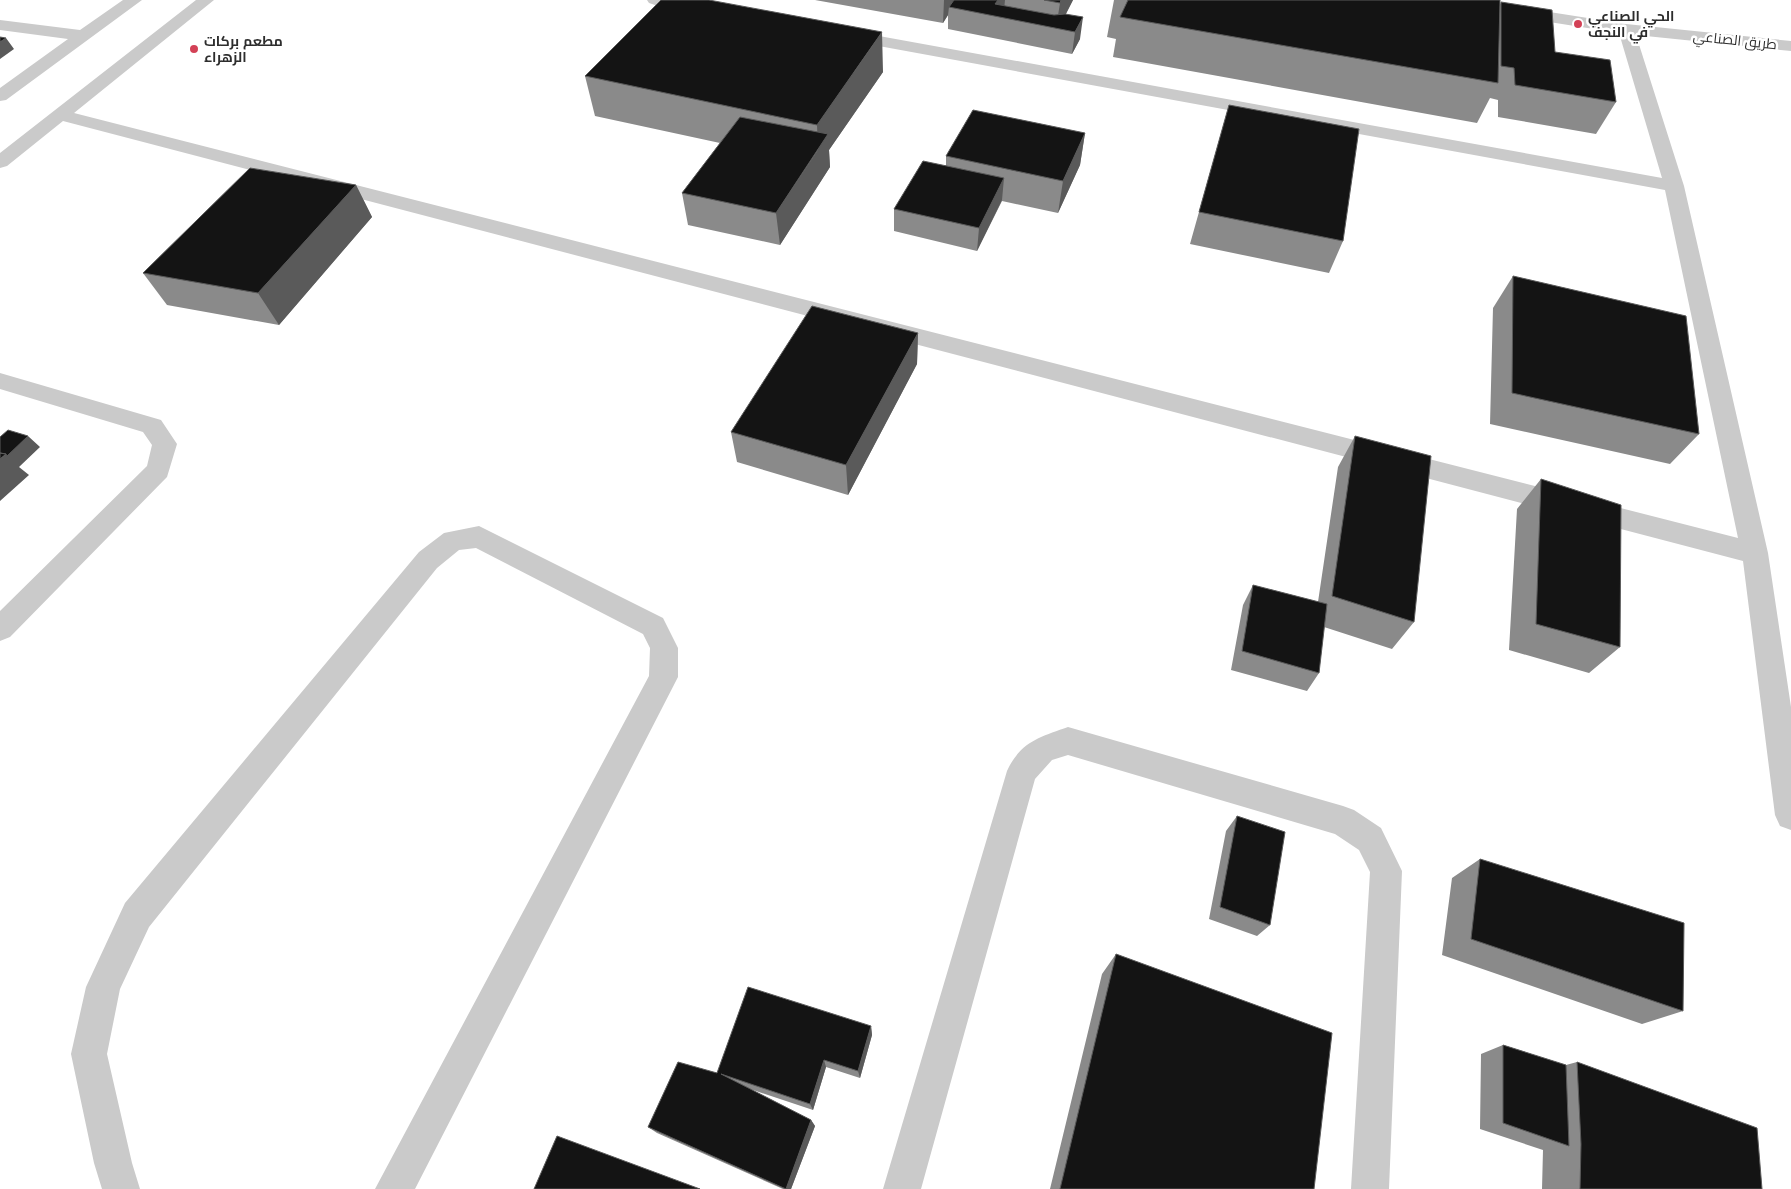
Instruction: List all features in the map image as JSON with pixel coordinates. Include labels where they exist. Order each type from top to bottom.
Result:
[{"type":"street","points":[[0,96],[134,0]]},
{"type":"street","points":[[0,162],[206,0]]},
{"type":"street","points":[[655,0],[714,11]]},
{"type":"street","name":"طريق الصناعي","points":[[1441,0],[1626,29],[1791,46]]},
{"type":"street","points":[[0,25],[84,36]]},
{"type":"street","points":[[1626,29],[1674,186],[1755,553],[1791,815]]},
{"type":"street","points":[[832,32],[1674,186]]},
{"type":"street","points":[[61,115],[1755,553]]},
{"type":"street","points":[[0,381],[152,426],[165,444],[158,470],[0,629]]},
{"type":"street","points":[[121,1189],[113,1163],[89,1054],[103,987],[137,914],[428,560],[452,540],[479,537],[653,626],[664,648],[663,677],[394,1189]]},
{"type":"street","points":[[902,1189],[1022,770],[1042,750],[1068,741],[1343,821],[1370,839],[1386,871],[1370,1189]]},
{"type":"building","points":[[661,0],[709,0],[882,32],[817,125],[585,76]]},
{"type":"building","points":[[954,0],[998,0],[995,4],[1054,15],[1065,14],[1083,17],[1075,32],[949,7]]},
{"type":"building","points":[[1044,0],[1061,0],[1060,3]]},
{"type":"building","points":[[1128,0],[1500,0],[1498,83],[1120,17]]},
{"type":"building","points":[[1501,2],[1552,10],[1555,52],[1610,60],[1616,102],[1515,85],[1514,68],[1501,66]]},
{"type":"building","points":[[1229,105],[1359,129],[1343,241],[1199,212]]},
{"type":"building","points":[[973,110],[1085,133],[1063,181],[946,156]]},
{"type":"building","points":[[740,117],[828,134],[776,213],[682,193]]},
{"type":"building","points":[[923,161],[1004,178],[979,228],[894,209]]},
{"type":"building","points":[[250,168],[356,185],[258,293],[143,273]]},
{"type":"building","points":[[1513,276],[1686,316],[1699,434],[1512,393]]},
{"type":"building","points":[[812,306],[918,333],[846,465],[731,432]]},
{"type":"building","points":[[8,430],[28,436],[7,456],[0,453],[0,437]]},
{"type":"building","points":[[1355,436],[1431,456],[1414,622],[1332,596]]},
{"type":"building","points":[[0,453],[6,454],[0,459]]},
{"type":"building","points":[[1541,479],[1621,505],[1620,647],[1536,624]]},
{"type":"building","points":[[1253,585],[1327,604],[1319,673],[1242,651]]},
{"type":"building","points":[[1237,816],[1285,832],[1270,925],[1220,907]]},
{"type":"building","points":[[1480,859],[1684,923],[1683,1011],[1471,939]]},
{"type":"building","points":[[1116,954],[1332,1033],[1314,1189],[1060,1189]]},
{"type":"building","points":[[748,987],[871,1026],[858,1071],[824,1060],[810,1104],[721,1074],[811,1120],[786,1189],[648,1127],[678,1062],[717,1073]]},
{"type":"building","points":[[1503,1045],[1566,1065],[1569,1146],[1503,1123]]},
{"type":"building","points":[[1577,1062],[1757,1128],[1762,1189],[1580,1189],[1581,1144]]},
{"type":"building","points":[[557,1136],[700,1189],[534,1189]]},
{"type":"place","name":"الحي الصناعي في النجف","points":[[1578,24]]},
{"type":"place","name":"مطعم بركات الزهراء","points":[[194,49]]}]
